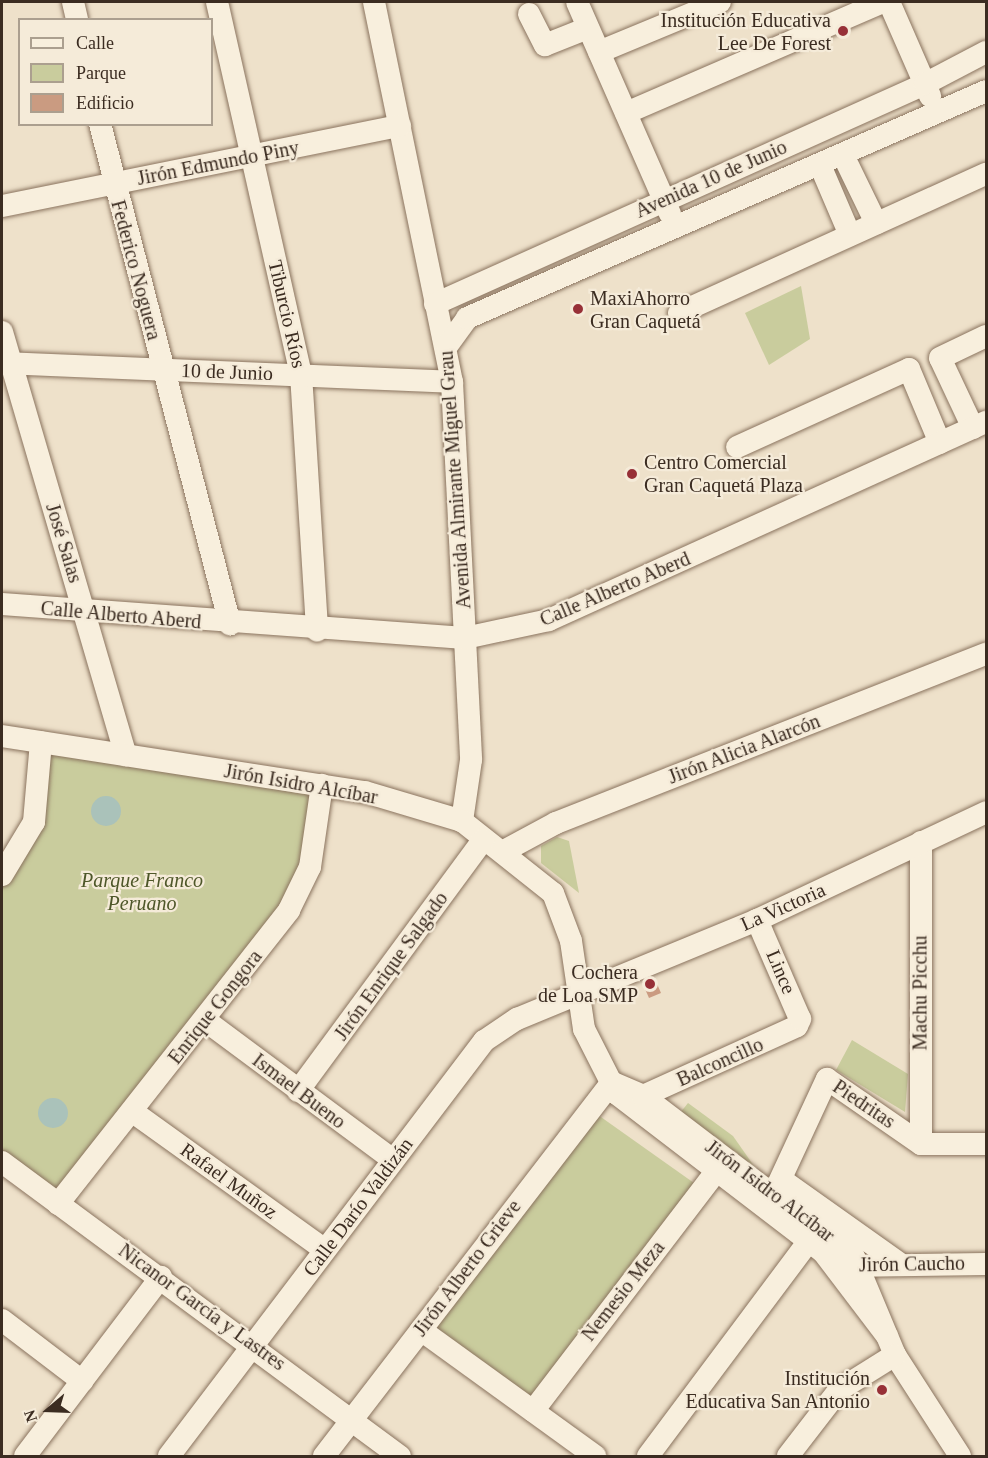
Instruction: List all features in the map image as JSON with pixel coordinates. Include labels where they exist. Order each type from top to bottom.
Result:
[{"type":"street","points":[[73,2],[77,18]]},
{"type":"street","name":"Tiburcio Ríos","points":[[217,2],[250,158],[301,374],[318,631]]},
{"type":"street","name":"Avenida Almirante Miguel Grau","points":[[374,2],[435,304],[447,346],[452,382],[471,760],[462,822]]},
{"type":"street","points":[[577,2],[676,228]]},
{"type":"street","points":[[599,52],[720,2]]},
{"type":"street","points":[[626,113],[883,2]]},
{"type":"street","points":[[889,2],[936,113]]},
{"type":"street","points":[[529,14],[545,45],[588,28]]},
{"type":"street","name":"Avenida 10 de Junio","points":[[435,304],[925,84],[987,51]]},
{"type":"street","name":"Avenida 10 de Junio","points":[[447,346],[467,318],[987,91]]},
{"type":"street","name":"Federico Noguera","points":[[100,126],[113,183],[230,624]]},
{"type":"street","name":"Jirón Edmundo Piny","points":[[2,206],[250,158],[400,126]]},
{"type":"street","points":[[843,155],[876,223]]},
{"type":"street","points":[[820,165],[850,235]]},
{"type":"street","points":[[679,313],[987,174]]},
{"type":"street","name":"José Salas","points":[[2,332],[5,363],[85,614],[126,755]]},
{"type":"street","points":[[980,425],[940,358],[987,336]]},
{"type":"street","name":"10 de Junio","points":[[5,363],[452,382]]},
{"type":"street","points":[[737,447],[909,369],[940,443]]},
{"type":"street","name":"Calle Alberto Aberd","points":[[2,604],[85,614],[318,631],[465,638],[549,620],[980,425]]},
{"type":"street","name":"Jirón Alicia Alarcón","points":[[504,850],[556,823],[987,654]]},
{"type":"street","name":"Jirón Isidro Alcíbar","points":[[3,733],[41,742],[365,792],[462,822],[483,840],[504,850],[543,882],[560,907],[578,998],[590,1043],[628,1105],[715,1173],[808,1241],[848,1265]]},
{"type":"street","points":[[2,875],[34,822],[41,742]]},
{"type":"street","name":"Enrique Gongora","points":[[58,1204],[206,1021],[298,895],[310,867],[322,785]]},
{"type":"street","name":"La Victoria","points":[[578,998],[757,920],[987,812]]},
{"type":"street","name":"Jirón Enrique Salgado","points":[[298,1091],[483,840]]},
{"type":"street","name":"Machu Picchu","points":[[921,842],[921,1144]]},
{"type":"street","name":"Lince","points":[[757,920],[800,1019],[798,1026]]},
{"type":"street","name":"Calle Darío Valdizán","points":[[169,1456],[484,1041],[517,1019],[578,998]]},
{"type":"street","name":"Ismael Bueno","points":[[206,1021],[393,1160]]},
{"type":"street","name":"Balconcillo","points":[[643,1096],[798,1026]]},
{"type":"street","name":"Piedritas","points":[[778,1186],[827,1079],[921,1144]]},
{"type":"street","name":"Jirón Isidro Alcíbar","points":[[612,1082],[643,1096],[778,1186],[848,1265],[891,1345],[960,1456]]},
{"type":"street","name":"Jirón Alberto Grieve","points":[[324,1456],[612,1082]]},
{"type":"street","name":"Rafael Muñoz","points":[[133,1112],[325,1250]]},
{"type":"street","points":[[921,1144],[987,1144]]},
{"type":"street","name":"Nicanor García y Lastres","points":[[2,1162],[254,1344],[400,1456]]},
{"type":"street","name":"Nemesio Meza","points":[[533,1411],[715,1173]]},
{"type":"street","points":[[778,1186],[898,1263]]},
{"type":"street","points":[[648,1456],[808,1241]]},
{"type":"street","name":"Jirón Caucho","points":[[848,1265],[987,1264]]},
{"type":"street","points":[[25,1456],[161,1277]]},
{"type":"street","points":[[2,1320],[82,1381]]},
{"type":"street","points":[[421,1330],[595,1456]]},
{"type":"street","points":[[788,1456],[839,1390],[891,1345]]},
{"type":"green space","points":[[801,286],[810,339],[769,365],[745,313]]},
{"type":"green space","name":"Parque Franco Peruano","points":[[41,742],[322,785],[310,867],[58,1204],[2,1162],[2,875],[15,858]]},
{"type":"green space","points":[[557,837],[569,841],[579,893],[541,863],[541,846]]},
{"type":"green space","points":[[852,1040],[908,1074],[905,1112],[836,1070]]},
{"type":"green space","points":[[688,1103],[733,1136],[754,1166],[680,1113]]},
{"type":"green space","points":[[591,1110],[694,1183],[532,1402],[431,1325]]},
{"type":"water","points":[[106,796],[112,797],[120,805],[120,817],[112,825],[106,826],[100,825],[92,817],[91,811],[92,805],[100,797]]},
{"type":"water","points":[[53,1098],[59,1099],[67,1107],[67,1119],[59,1127],[53,1128],[47,1127],[39,1119],[38,1113],[39,1107],[47,1099]]},
{"type":"building","name":"Cochera de Loa SMP","points":[[654,977],[661,993],[649,998],[642,982]]},
{"type":"place","name":"Institución Educativa Lee De Forest","points":[[843,31]]},
{"type":"place","name":"MaxiAhorro Gran Caquetá","points":[[578,309]]},
{"type":"place","name":"Centro Comercial Gran Caquetá Plaza","points":[[632,474]]},
{"type":"place","name":"Cochera de Loa SMP","points":[[650,984]]},
{"type":"place","name":"Institución Educativa San Antonio","points":[[882,1390]]}]
